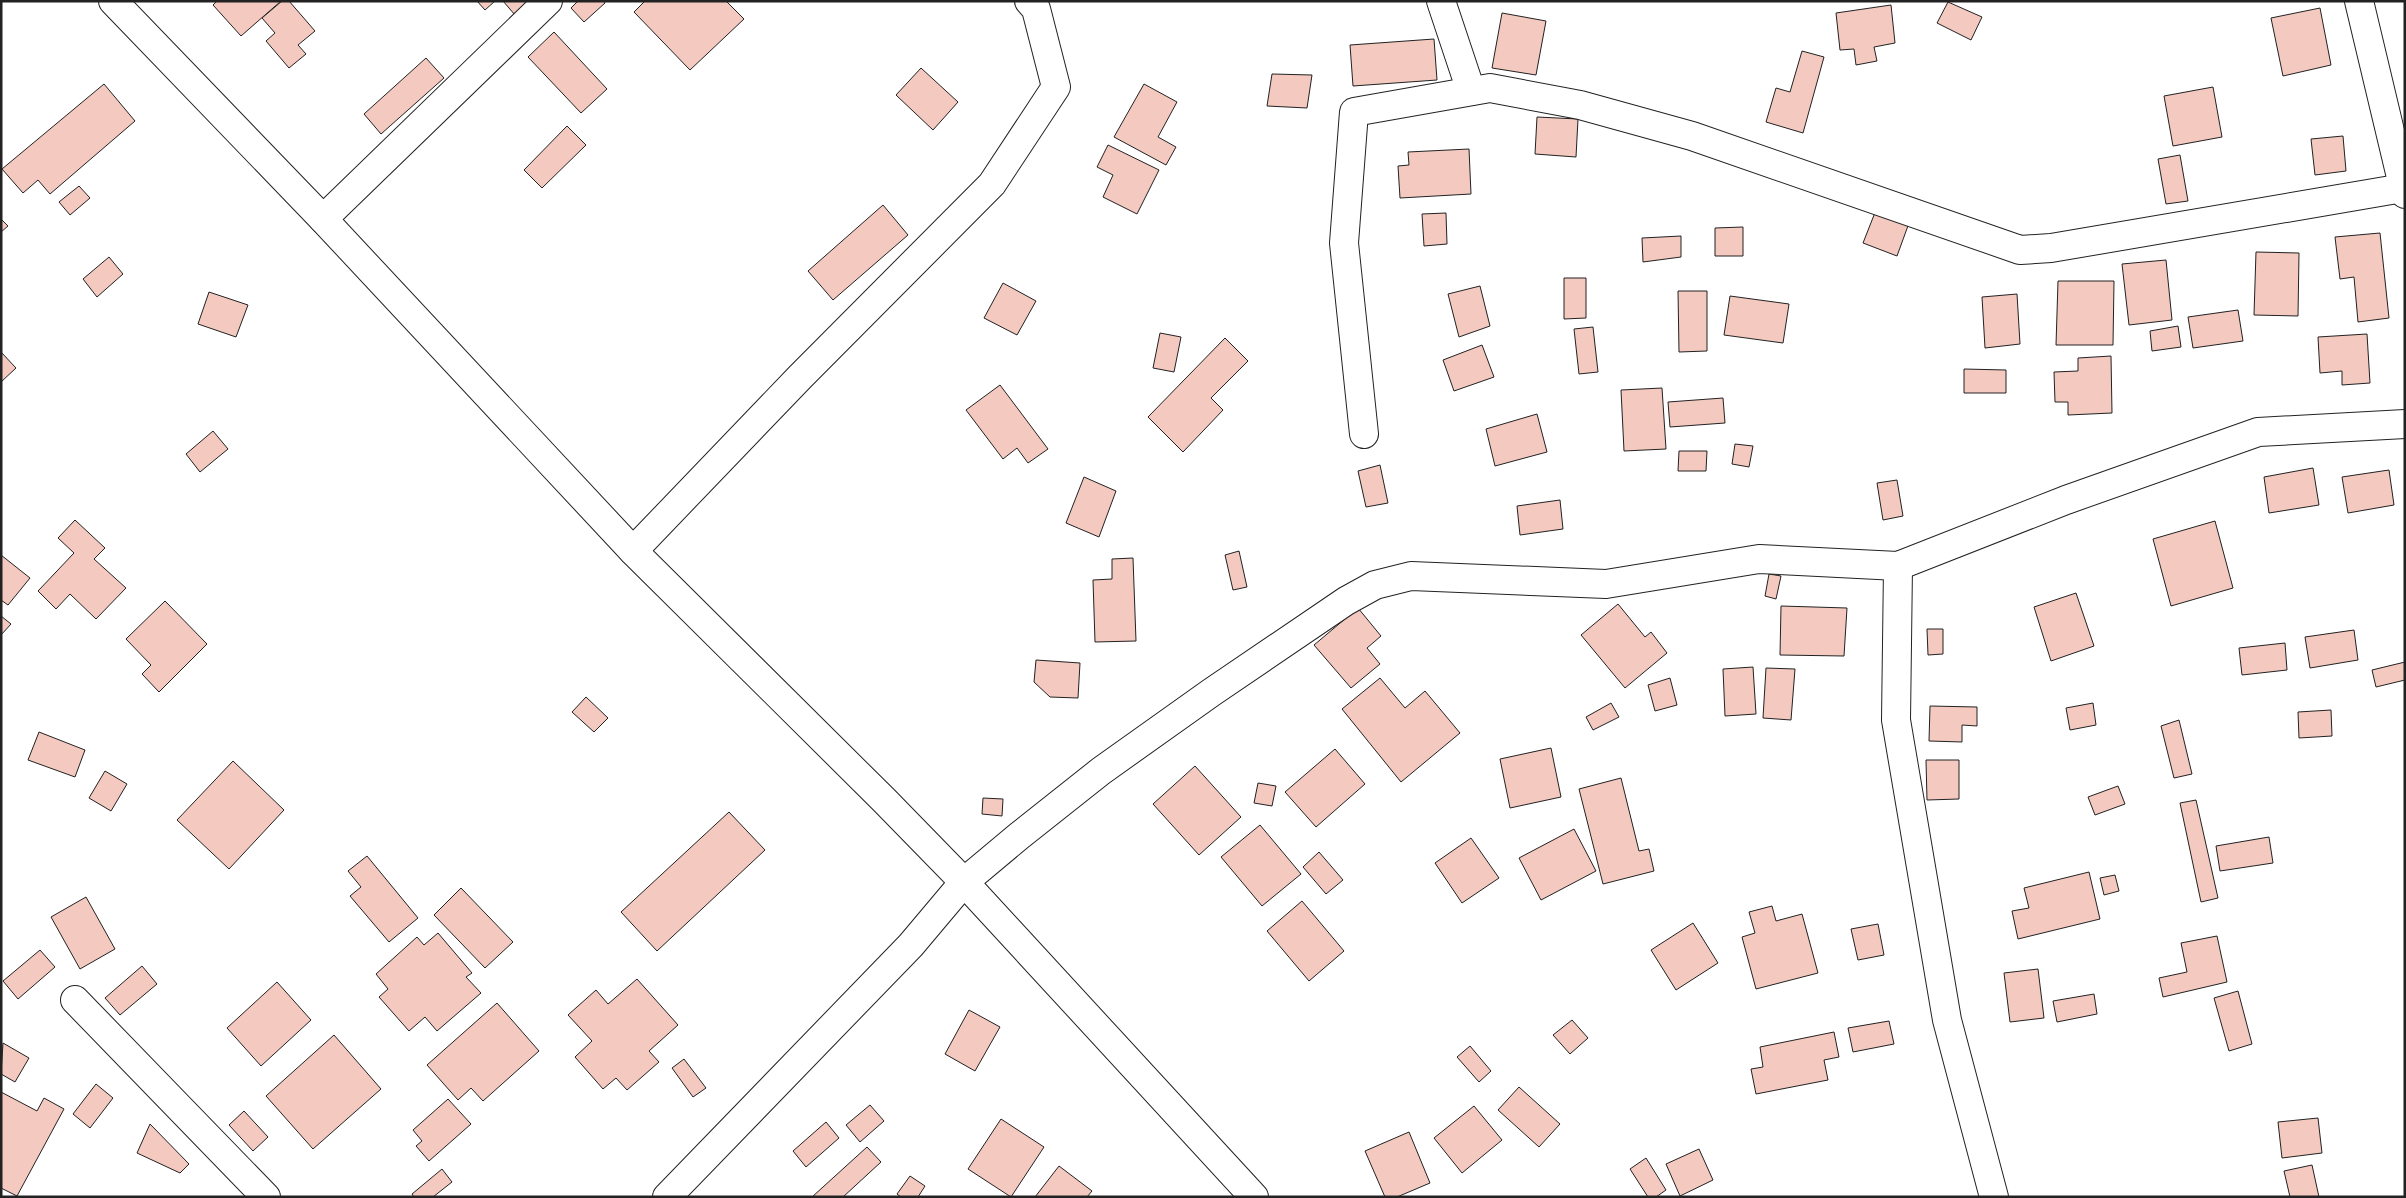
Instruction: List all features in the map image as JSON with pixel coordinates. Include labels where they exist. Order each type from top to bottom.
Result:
[{"type":"street","points":[[114,1],[324,218],[633,551],[964,882],[1254,1197]]},
{"type":"street","points":[[324,218],[548,1]]},
{"type":"street","points":[[633,551],[800,377],[992,184],[1056,87],[1036,9],[1029,1]]},
{"type":"street","points":[[1441,1],[1471,91]]},
{"type":"street","points":[[1364,434],[1344,243],[1354,112],[1490,88],[1580,105],[1692,136],[2020,250],[2050,248],[2404,191],[2359,1]]},
{"type":"street","points":[[667,1197],[911,945],[964,882],[1101,771],[1212,692],[1346,601],[1375,585],[1410,576],[1606,584],[1759,559],[1898,566],[2066,500],[2258,432],[2405,424]]},
{"type":"street","points":[[1898,566],[1896,720],[1947,1020],[1994,1197]]},
{"type":"street","points":[[75,1000],[266,1197]]},
{"type":"building","points":[[217,1],[281,1],[241,36],[213,5]]},
{"type":"building","points":[[282,1],[289,1],[315,31],[298,45],[306,54],[289,68],[266,41],[275,33],[262,18]]},
{"type":"building","points":[[477,1],[495,1],[485,10]]},
{"type":"building","points":[[503,1],[531,1],[515,15]]},
{"type":"building","points":[[578,1],[604,1],[605,3],[584,22],[571,8]]},
{"type":"building","points":[[645,1],[726,1],[744,19],[690,70],[634,12]]},
{"type":"building","points":[[1948,2],[1982,17],[1971,40],[1937,23]]},
{"type":"building","points":[[1891,5],[1895,43],[1874,47],[1877,61],[1856,65],[1854,49],[1840,50],[1836,13]]},
{"type":"building","points":[[2320,8],[2331,65],[2283,76],[2271,18]]},
{"type":"building","points":[[1502,13],[1546,21],[1536,75],[1492,68]]},
{"type":"building","points":[[554,32],[607,89],[581,113],[528,57]]},
{"type":"building","points":[[1434,39],[1437,80],[1353,86],[1350,45]]},
{"type":"building","points":[[1802,51],[1824,57],[1803,133],[1766,122],[1776,88],[1790,92]]},
{"type":"building","points":[[426,58],[444,78],[381,134],[364,114]]},
{"type":"building","points":[[921,68],[958,102],[933,130],[896,95]]},
{"type":"building","points":[[1272,74],[1312,75],[1307,108],[1267,106]]},
{"type":"building","points":[[104,84],[135,121],[50,194],[38,180],[23,193],[2,169]]},
{"type":"building","points":[[1144,84],[1177,102],[1158,137],[1176,147],[1166,165],[1114,137]]},
{"type":"building","points":[[2213,87],[2222,137],[2173,146],[2164,96]]},
{"type":"building","points":[[1537,117],[1578,119],[1576,157],[1535,154]]},
{"type":"building","points":[[567,126],[586,145],[542,188],[524,170]]},
{"type":"building","points":[[2343,136],[2346,171],[2315,175],[2311,139]]},
{"type":"building","points":[[1108,145],[1159,170],[1137,214],[1103,197],[1113,175],[1097,167]]},
{"type":"building","points":[[1469,149],[1471,194],[1400,198],[1398,166],[1409,165],[1408,152]]},
{"type":"building","points":[[2180,155],[2188,201],[2166,204],[2158,159]]},
{"type":"building","points":[[79,186],[90,198],[70,215],[59,202]]},
{"type":"building","points":[[883,205],[908,235],[833,300],[808,271]]},
{"type":"building","points":[[1876,210],[1909,223],[1897,256],[1863,243]]},
{"type":"building","points":[[1446,213],[1447,244],[1424,246],[1422,214]]},
{"type":"building","points":[[1,219],[8,226],[1,232]]},
{"type":"building","points":[[1743,227],[1743,256],[1715,256],[1715,228]]},
{"type":"building","points":[[2380,233],[2389,318],[2358,322],[2354,277],[2340,279],[2335,237]]},
{"type":"building","points":[[1681,236],[1681,257],[1643,262],[1642,238]]},
{"type":"building","points":[[2256,252],[2299,253],[2298,316],[2254,315]]},
{"type":"building","points":[[109,257],[123,274],[97,297],[83,279]]},
{"type":"building","points":[[2166,260],[2172,320],[2129,325],[2122,264]]},
{"type":"building","points":[[1564,278],[1586,278],[1586,318],[1564,319]]},
{"type":"building","points":[[2058,281],[2114,281],[2113,345],[2056,345]]},
{"type":"building","points":[[1003,283],[1036,301],[1017,335],[984,318]]},
{"type":"building","points":[[1480,286],[1490,326],[1459,337],[1448,294]]},
{"type":"building","points":[[1678,291],[1707,291],[1707,351],[1679,352]]},
{"type":"building","points":[[209,292],[248,305],[236,337],[198,324]]},
{"type":"building","points":[[2017,294],[2020,344],[1985,348],[1982,297]]},
{"type":"building","points":[[1730,296],[1789,304],[1783,343],[1724,335]]},
{"type":"building","points":[[2238,310],[2243,341],[2193,348],[2188,317]]},
{"type":"building","points":[[2178,326],[2181,347],[2152,351],[2150,331]]},
{"type":"building","points":[[1593,327],[1598,372],[1579,374],[1574,329]]},
{"type":"building","points":[[1160,333],[1181,337],[1174,372],[1153,368]]},
{"type":"building","points":[[2367,334],[2370,383],[2342,385],[2342,371],[2320,373],[2318,337]]},
{"type":"building","points":[[1225,338],[1248,361],[1211,398],[1223,410],[1183,452],[1148,417]]},
{"type":"building","points":[[1482,345],[1494,377],[1454,391],[1443,360]]},
{"type":"building","points":[[1,352],[16,368],[1,382]]},
{"type":"building","points":[[2111,356],[2112,413],[2068,415],[2068,402],[2055,402],[2054,372],[2078,371],[2078,358]]},
{"type":"building","points":[[1964,369],[2006,370],[2006,393],[1964,393]]},
{"type":"building","points":[[1000,385],[1048,449],[1028,463],[1017,448],[1003,459],[966,410]]},
{"type":"building","points":[[1662,388],[1666,449],[1624,451],[1621,390]]},
{"type":"building","points":[[1723,398],[1725,423],[1670,427],[1668,402]]},
{"type":"building","points":[[1537,414],[1547,452],[1495,466],[1486,429]]},
{"type":"building","points":[[213,431],[228,449],[200,472],[186,454]]},
{"type":"building","points":[[1735,444],[1753,446],[1749,467],[1732,464]]},
{"type":"building","points":[[1679,451],[1707,451],[1706,471],[1678,471]]},
{"type":"building","points":[[1380,465],[1388,503],[1366,507],[1358,471]]},
{"type":"building","points":[[2313,468],[2319,505],[2269,513],[2264,477]]},
{"type":"building","points":[[2389,470],[2394,505],[2348,513],[2342,477]]},
{"type":"building","points":[[1084,477],[1116,491],[1099,537],[1066,523]]},
{"type":"building","points":[[1897,480],[1903,516],[1883,520],[1877,483]]},
{"type":"building","points":[[1560,500],[1563,529],[1520,535],[1517,506]]},
{"type":"building","points":[[75,520],[105,548],[94,559],[126,588],[96,619],[70,594],[56,609],[38,591],[74,553],[58,538]]},
{"type":"building","points":[[2215,521],[2233,588],[2171,606],[2153,539]]},
{"type":"building","points":[[1239,551],[1247,587],[1233,590],[1225,555]]},
{"type":"building","points":[[1,555],[30,578],[8,605],[1,600]]},
{"type":"building","points":[[1133,558],[1136,641],[1095,642],[1093,580],[1112,579],[1112,559]]},
{"type":"building","points":[[1769,574],[1781,576],[1776,599],[1765,596]]},
{"type":"building","points":[[2076,593],[2094,646],[2051,661],[2034,607]]},
{"type":"building","points":[[165,601],[207,644],[159,692],[142,674],[151,665],[126,639]]},
{"type":"building","points":[[1618,604],[1645,637],[1651,632],[1667,653],[1625,688],[1581,635]]},
{"type":"building","points":[[1781,606],[1847,608],[1844,656],[1780,655]]},
{"type":"building","points":[[1358,608],[1381,636],[1367,648],[1380,664],[1351,688],[1314,645]]},
{"type":"building","points":[[1,616],[11,624],[1,635]]},
{"type":"building","points":[[1927,629],[1943,629],[1943,654],[1928,655]]},
{"type":"building","points":[[2354,630],[2358,660],[2310,668],[2305,637]]},
{"type":"building","points":[[2285,643],[2287,670],[2242,675],[2239,648]]},
{"type":"building","points":[[1036,660],[1080,663],[1078,698],[1050,697],[1034,682]]},
{"type":"building","points":[[2405,662],[2405,680],[2376,687],[2372,670]]},
{"type":"building","points":[[1753,667],[1756,714],[1725,716],[1723,669]]},
{"type":"building","points":[[1766,668],[1795,669],[1791,720],[1763,718]]},
{"type":"building","points":[[1380,678],[1405,708],[1425,691],[1460,733],[1401,782],[1342,709]]},
{"type":"building","points":[[1670,678],[1677,705],[1655,711],[1648,685]]},
{"type":"building","points":[[586,697],[608,718],[594,732],[572,712]]},
{"type":"building","points":[[1611,703],[1619,717],[1593,730],[1586,717]]},
{"type":"building","points":[[2093,703],[2096,725],[2070,730],[2066,708]]},
{"type":"building","points":[[1930,706],[1977,707],[1977,726],[1962,725],[1962,742],[1929,741]]},
{"type":"building","points":[[2331,710],[2332,736],[2299,738],[2298,712]]},
{"type":"building","points":[[2179,720],[2192,774],[2174,778],[2161,726]]},
{"type":"building","points":[[39,732],[85,750],[75,777],[28,760]]},
{"type":"building","points":[[1551,748],[1561,797],[1510,808],[1500,759]]},
{"type":"building","points":[[1335,749],[1365,784],[1316,827],[1285,792]]},
{"type":"building","points":[[1926,760],[1959,760],[1959,799],[1927,800]]},
{"type":"building","points":[[233,761],[284,810],[229,869],[177,820]]},
{"type":"building","points":[[1195,766],[1241,817],[1199,855],[1153,804]]},
{"type":"building","points":[[105,771],[127,784],[111,811],[89,798]]},
{"type":"building","points":[[1621,778],[1639,851],[1649,849],[1654,871],[1603,884],[1579,789]]},
{"type":"building","points":[[1258,783],[1276,786],[1272,806],[1254,803]]},
{"type":"building","points":[[2118,786],[2125,804],[2095,815],[2088,797]]},
{"type":"building","points":[[983,798],[1003,799],[1002,816],[982,814]]},
{"type":"building","points":[[2196,800],[2218,898],[2201,902],[2180,803]]},
{"type":"building","points":[[729,812],[765,850],[657,951],[621,912]]},
{"type":"building","points":[[1260,825],[1301,874],[1262,906],[1221,857]]},
{"type":"building","points":[[1574,829],[1596,871],[1541,900],[1519,858]]},
{"type":"building","points":[[2269,837],[2273,863],[2220,871],[2216,846]]},
{"type":"building","points":[[1471,838],[1499,878],[1462,903],[1435,863]]},
{"type":"building","points":[[1319,852],[1343,880],[1326,894],[1303,867]]},
{"type":"building","points":[[367,856],[418,918],[389,942],[350,896],[361,887],[348,871]]},
{"type":"building","points":[[2089,872],[2100,919],[2018,939],[2012,911],[2029,908],[2024,888]]},
{"type":"building","points":[[2115,875],[2119,891],[2104,895],[2100,878]]},
{"type":"building","points":[[461,888],[513,942],[485,968],[434,915]]},
{"type":"building","points":[[86,897],[115,949],[80,969],[51,917]]},
{"type":"building","points":[[1302,901],[1344,951],[1309,981],[1267,931]]},
{"type":"building","points":[[1772,906],[1776,921],[1802,914],[1818,973],[1756,989],[1742,937],[1755,933],[1749,912]]},
{"type":"building","points":[[1693,923],[1718,963],[1676,990],[1651,950]]},
{"type":"building","points":[[1878,924],[1884,955],[1858,960],[1851,929]]},
{"type":"building","points":[[438,933],[472,973],[466,977],[481,993],[437,1031],[425,1017],[409,1031],[379,997],[388,989],[376,974],[417,937],[424,945]]},
{"type":"building","points":[[2217,936],[2227,982],[2163,997],[2159,978],[2187,972],[2181,943]]},
{"type":"building","points":[[40,950],[55,967],[18,999],[3,981]]},
{"type":"building","points":[[142,966],[157,984],[120,1015],[105,998]]},
{"type":"building","points":[[2038,969],[2044,1018],[2010,1022],[2004,973]]},
{"type":"building","points":[[637,979],[678,1025],[649,1051],[659,1062],[627,1090],[616,1078],[603,1089],[575,1057],[592,1041],[568,1015],[596,990],[608,1004]]},
{"type":"building","points":[[277,982],[311,1020],[261,1066],[227,1028]]},
{"type":"building","points":[[2238,991],[2252,1044],[2229,1051],[2214,998]]},
{"type":"building","points":[[2094,994],[2097,1014],[2057,1022],[2053,1001]]},
{"type":"building","points":[[497,1003],[539,1051],[483,1101],[471,1088],[458,1100],[427,1065]]},
{"type":"building","points":[[969,1010],[1000,1027],[975,1071],[945,1054]]},
{"type":"building","points":[[1572,1020],[1588,1038],[1570,1054],[1553,1035]]},
{"type":"building","points":[[1889,1021],[1894,1044],[1853,1052],[1848,1028]]},
{"type":"building","points":[[1834,1032],[1839,1057],[1824,1060],[1828,1080],[1756,1094],[1751,1069],[1763,1067],[1760,1047]]},
{"type":"building","points":[[334,1035],[381,1089],[313,1149],[266,1096]]},
{"type":"building","points":[[3,1043],[29,1058],[15,1082],[1,1074]]},
{"type":"building","points":[[1470,1046],[1491,1071],[1479,1082],[1457,1057]]},
{"type":"building","points":[[684,1059],[706,1088],[693,1097],[672,1068]]},
{"type":"building","points":[[96,1084],[113,1098],[90,1128],[73,1114]]},
{"type":"building","points":[[1519,1087],[1560,1124],[1539,1147],[1498,1110]]},
{"type":"building","points":[[1,1092],[37,1111],[44,1098],[64,1109],[17,1196],[1,1188]]},
{"type":"building","points":[[448,1099],[471,1124],[429,1161],[416,1146],[422,1141],[413,1130]]},
{"type":"building","points":[[870,1105],[884,1121],[860,1142],[846,1125]]},
{"type":"building","points":[[1474,1106],[1502,1140],[1462,1173],[1434,1138]]},
{"type":"building","points":[[244,1111],[268,1137],[253,1151],[229,1125]]},
{"type":"building","points":[[2318,1118],[2322,1153],[2282,1158],[2278,1122]]},
{"type":"building","points":[[1001,1119],[1044,1147],[1011,1197],[968,1169]]},
{"type":"building","points":[[826,1122],[839,1138],[806,1167],[793,1151]]},
{"type":"building","points":[[150,1124],[189,1164],[180,1173],[137,1153]]},
{"type":"building","points":[[1409,1132],[1430,1183],[1397,1197],[1385,1197],[1365,1151]]},
{"type":"building","points":[[867,1147],[881,1162],[843,1197],[812,1197]]},
{"type":"building","points":[[1699,1149],[1713,1180],[1680,1196],[1666,1164]]},
{"type":"building","points":[[1646,1158],[1666,1190],[1656,1197],[1648,1197],[1630,1169]]},
{"type":"building","points":[[2312,1165],[2319,1197],[2290,1197],[2284,1171]]},
{"type":"building","points":[[1059,1166],[1092,1191],[1087,1197],[1035,1197]]},
{"type":"building","points":[[442,1169],[452,1182],[433,1197],[414,1197],[412,1194]]},
{"type":"building","points":[[910,1176],[925,1186],[918,1197],[901,1197],[897,1194]]}]
